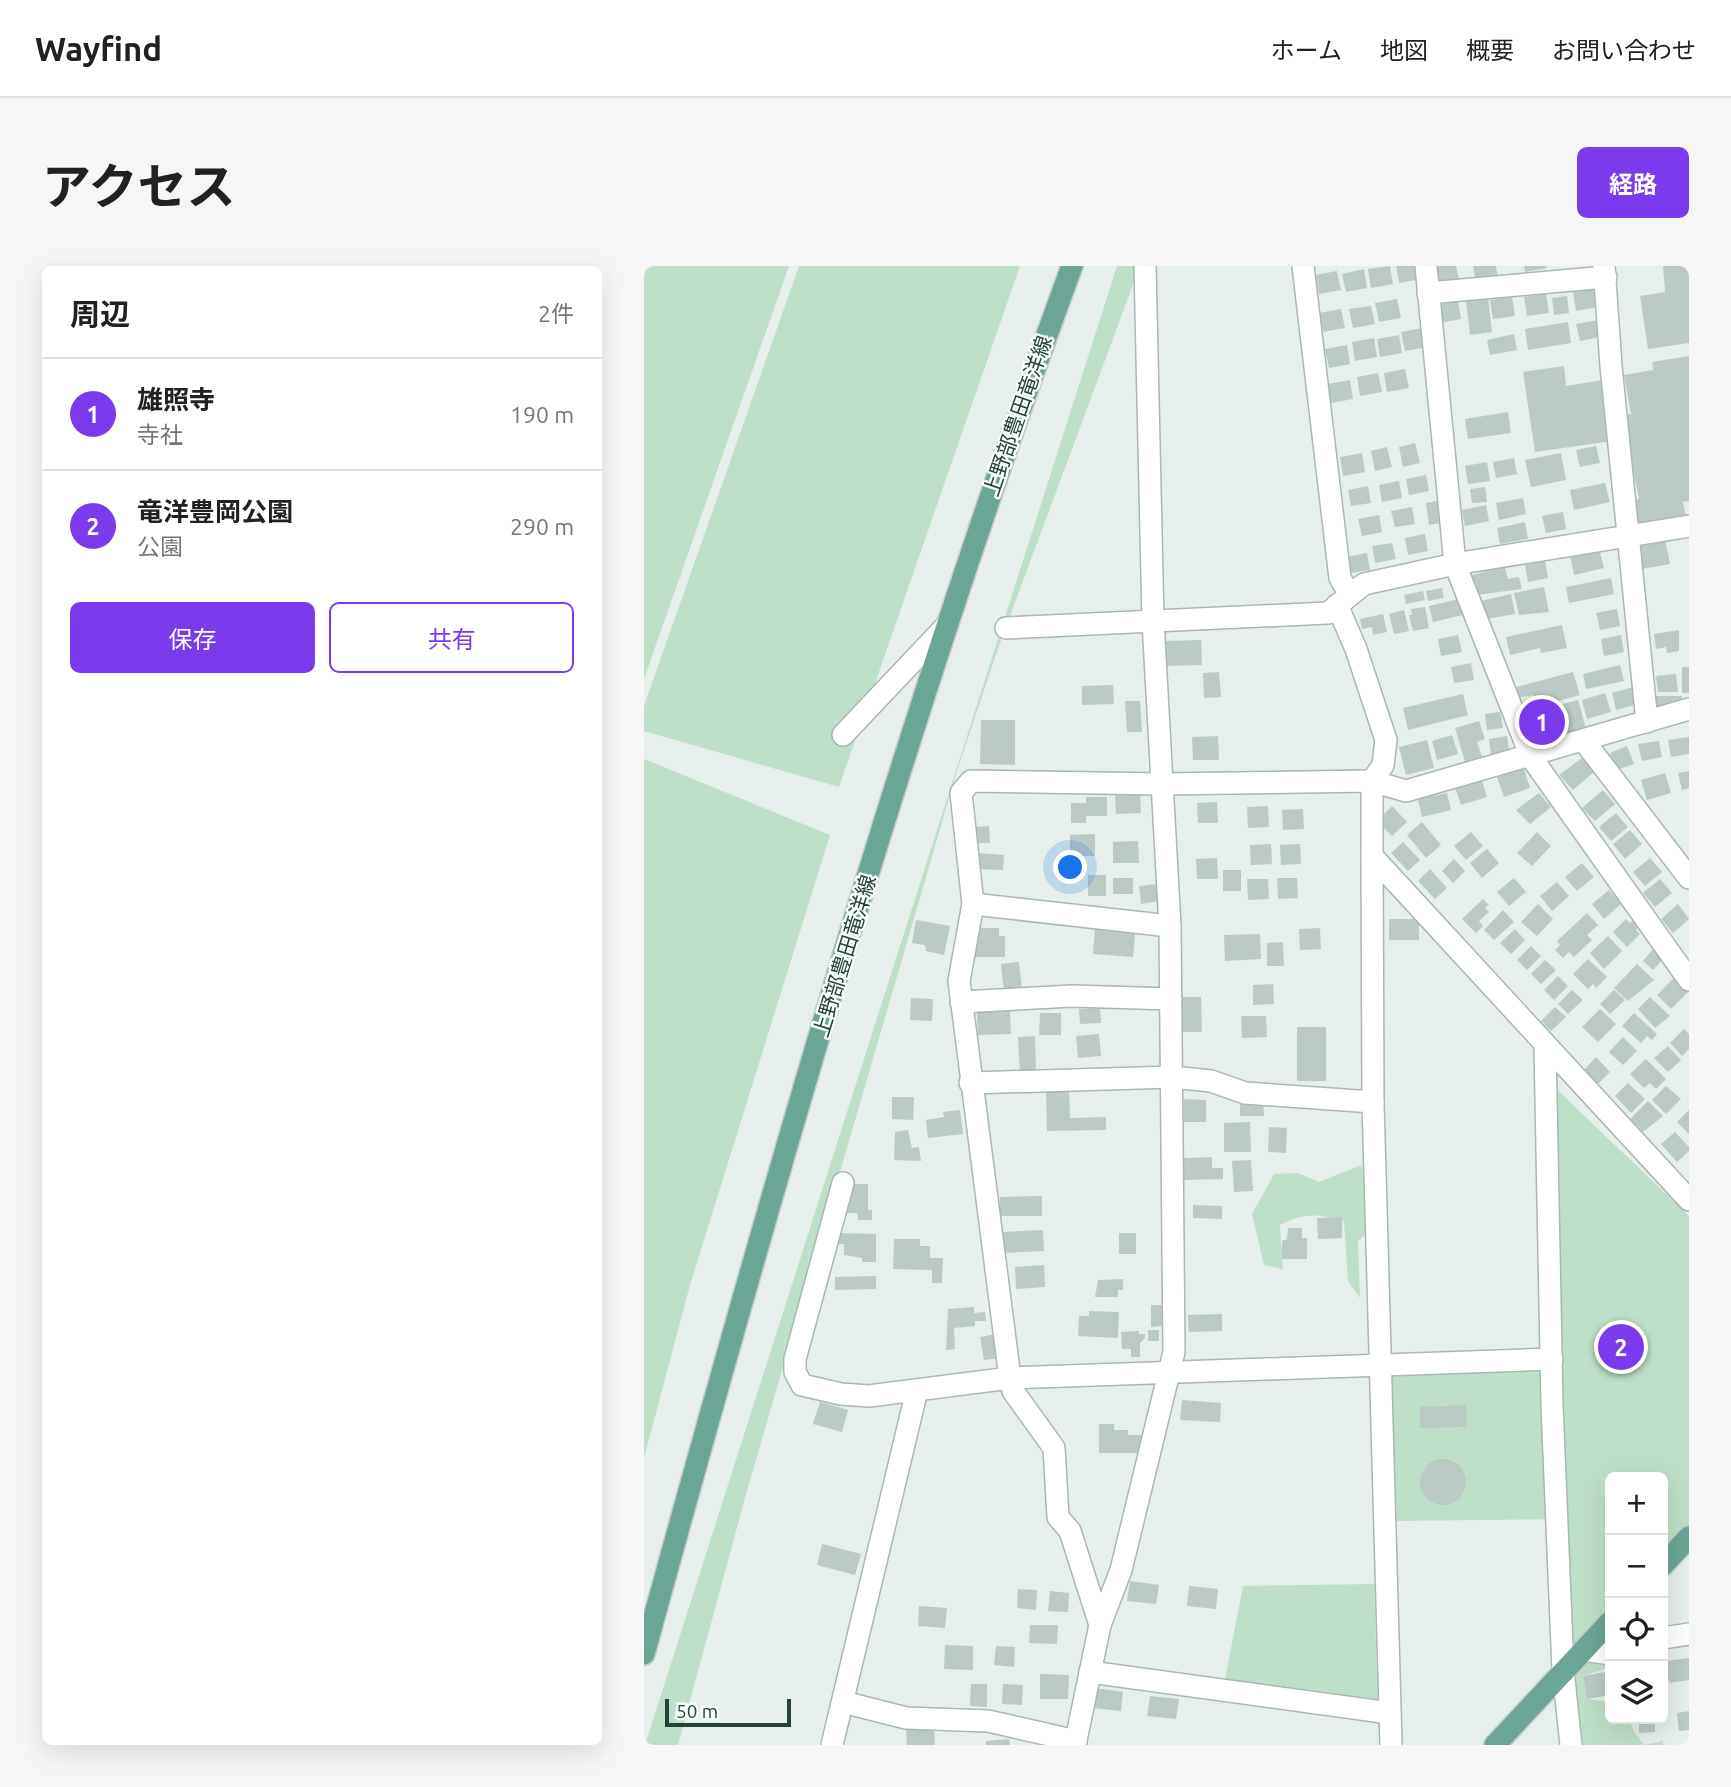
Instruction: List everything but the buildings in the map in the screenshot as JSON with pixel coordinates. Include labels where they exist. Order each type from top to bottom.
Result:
[{"type":"main road","name":"上野部豊田竜洋線","points":[[644,1654],[793,1127],[947,625],[1013,425],[1072,266]]},
{"type":"main road","points":[[1668,1559],[1689,1536]]},
{"type":"main road","points":[[1496,1745],[1605,1627]]},
{"type":"street","points":[[843,1702],[906,1718],[988,1721],[1075,1743],[1100,1625],[1121,1570],[1171,1371],[1174,1352],[1170,926],[1153,621],[1144,266]]},
{"type":"street","points":[[1306,266],[1340,578],[1356,649],[1386,740],[1383,765],[1372,781],[1373,1102],[1383,1366],[1391,1745]]},
{"type":"street","points":[[1426,266],[1455,564],[1531,757],[1689,979]]},
{"type":"street","points":[[1428,293],[1605,271],[1611,366],[1647,722]]},
{"type":"street","points":[[1006,628],[1328,613],[1364,584],[1455,564],[1689,526]]},
{"type":"street","points":[[843,735],[899,672],[947,625]]},
{"type":"street","points":[[1100,1625],[1070,1531],[1058,1517],[1054,1448],[1013,1391],[1010,1378],[959,981],[973,904],[961,793],[971,782],[1161,784],[1372,781],[1406,791],[1531,757],[1689,709]]},
{"type":"street","points":[[1584,741],[1686,874]]},
{"type":"street","points":[[1686,874],[1689,848]]},
{"type":"street","points":[[1372,856],[1545,1047],[1689,1200]]},
{"type":"street","points":[[973,904],[1170,926]]},
{"type":"street","points":[[961,1002],[1072,996],[1171,999]]},
{"type":"street","points":[[1545,1047],[1563,1670],[1571,1745]]},
{"type":"street","points":[[970,1083],[1172,1077],[1211,1080],[1245,1093],[1373,1102]]},
{"type":"street","points":[[843,1183],[795,1359],[795,1372],[802,1385],[841,1394],[869,1396],[1010,1378],[1552,1359]]},
{"type":"street","points":[[832,1745],[917,1390]]},
{"type":"street","points":[[1668,1637],[1689,1634]]},
{"type":"street","points":[[1584,1650],[1605,1653]]},
{"type":"street","points":[[1090,1672],[1390,1713]]},
{"type":"green space","points":[[644,266],[789,266],[644,679]]},
{"type":"green space","points":[[799,266],[1020,266],[839,787],[644,731],[644,706]]},
{"type":"green space","points":[[1117,266],[1140,266],[1000,643],[957,771],[748,1487],[678,1745],[645,1745]]},
{"type":"green space","points":[[644,759],[830,835],[690,1285],[644,1458]]},
{"type":"green space","points":[[1545,1078],[1689,1216],[1689,1536],[1668,1559],[1668,1472],[1605,1472],[1605,1625],[1563,1670],[1558,1519],[1397,1521],[1390,1366],[1552,1361]]},
{"type":"green space","points":[[1359,1166],[1375,1174],[1377,1225],[1358,1241],[1360,1298],[1348,1281],[1344,1222],[1312,1216],[1296,1218],[1280,1225],[1283,1269],[1264,1265],[1252,1214],[1274,1174],[1298,1173],[1319,1182]]},
{"type":"green space","points":[[1374,1584],[1378,1711],[1223,1690],[1243,1586]]},
{"type":"green space","points":[[1605,1658],[1605,1669],[1583,1676],[1587,1699],[1605,1701],[1605,1724],[1631,1724],[1644,1745],[1575,1745],[1573,1661]]},
{"type":"green space","points":[[1663,1741],[1663,1745],[1644,1745]]},
{"type":"place","name":"雄照寺","points":[[1542,722]]},
{"type":"place","name":"竜洋豊岡公園","points":[[1621,1347]]}]
